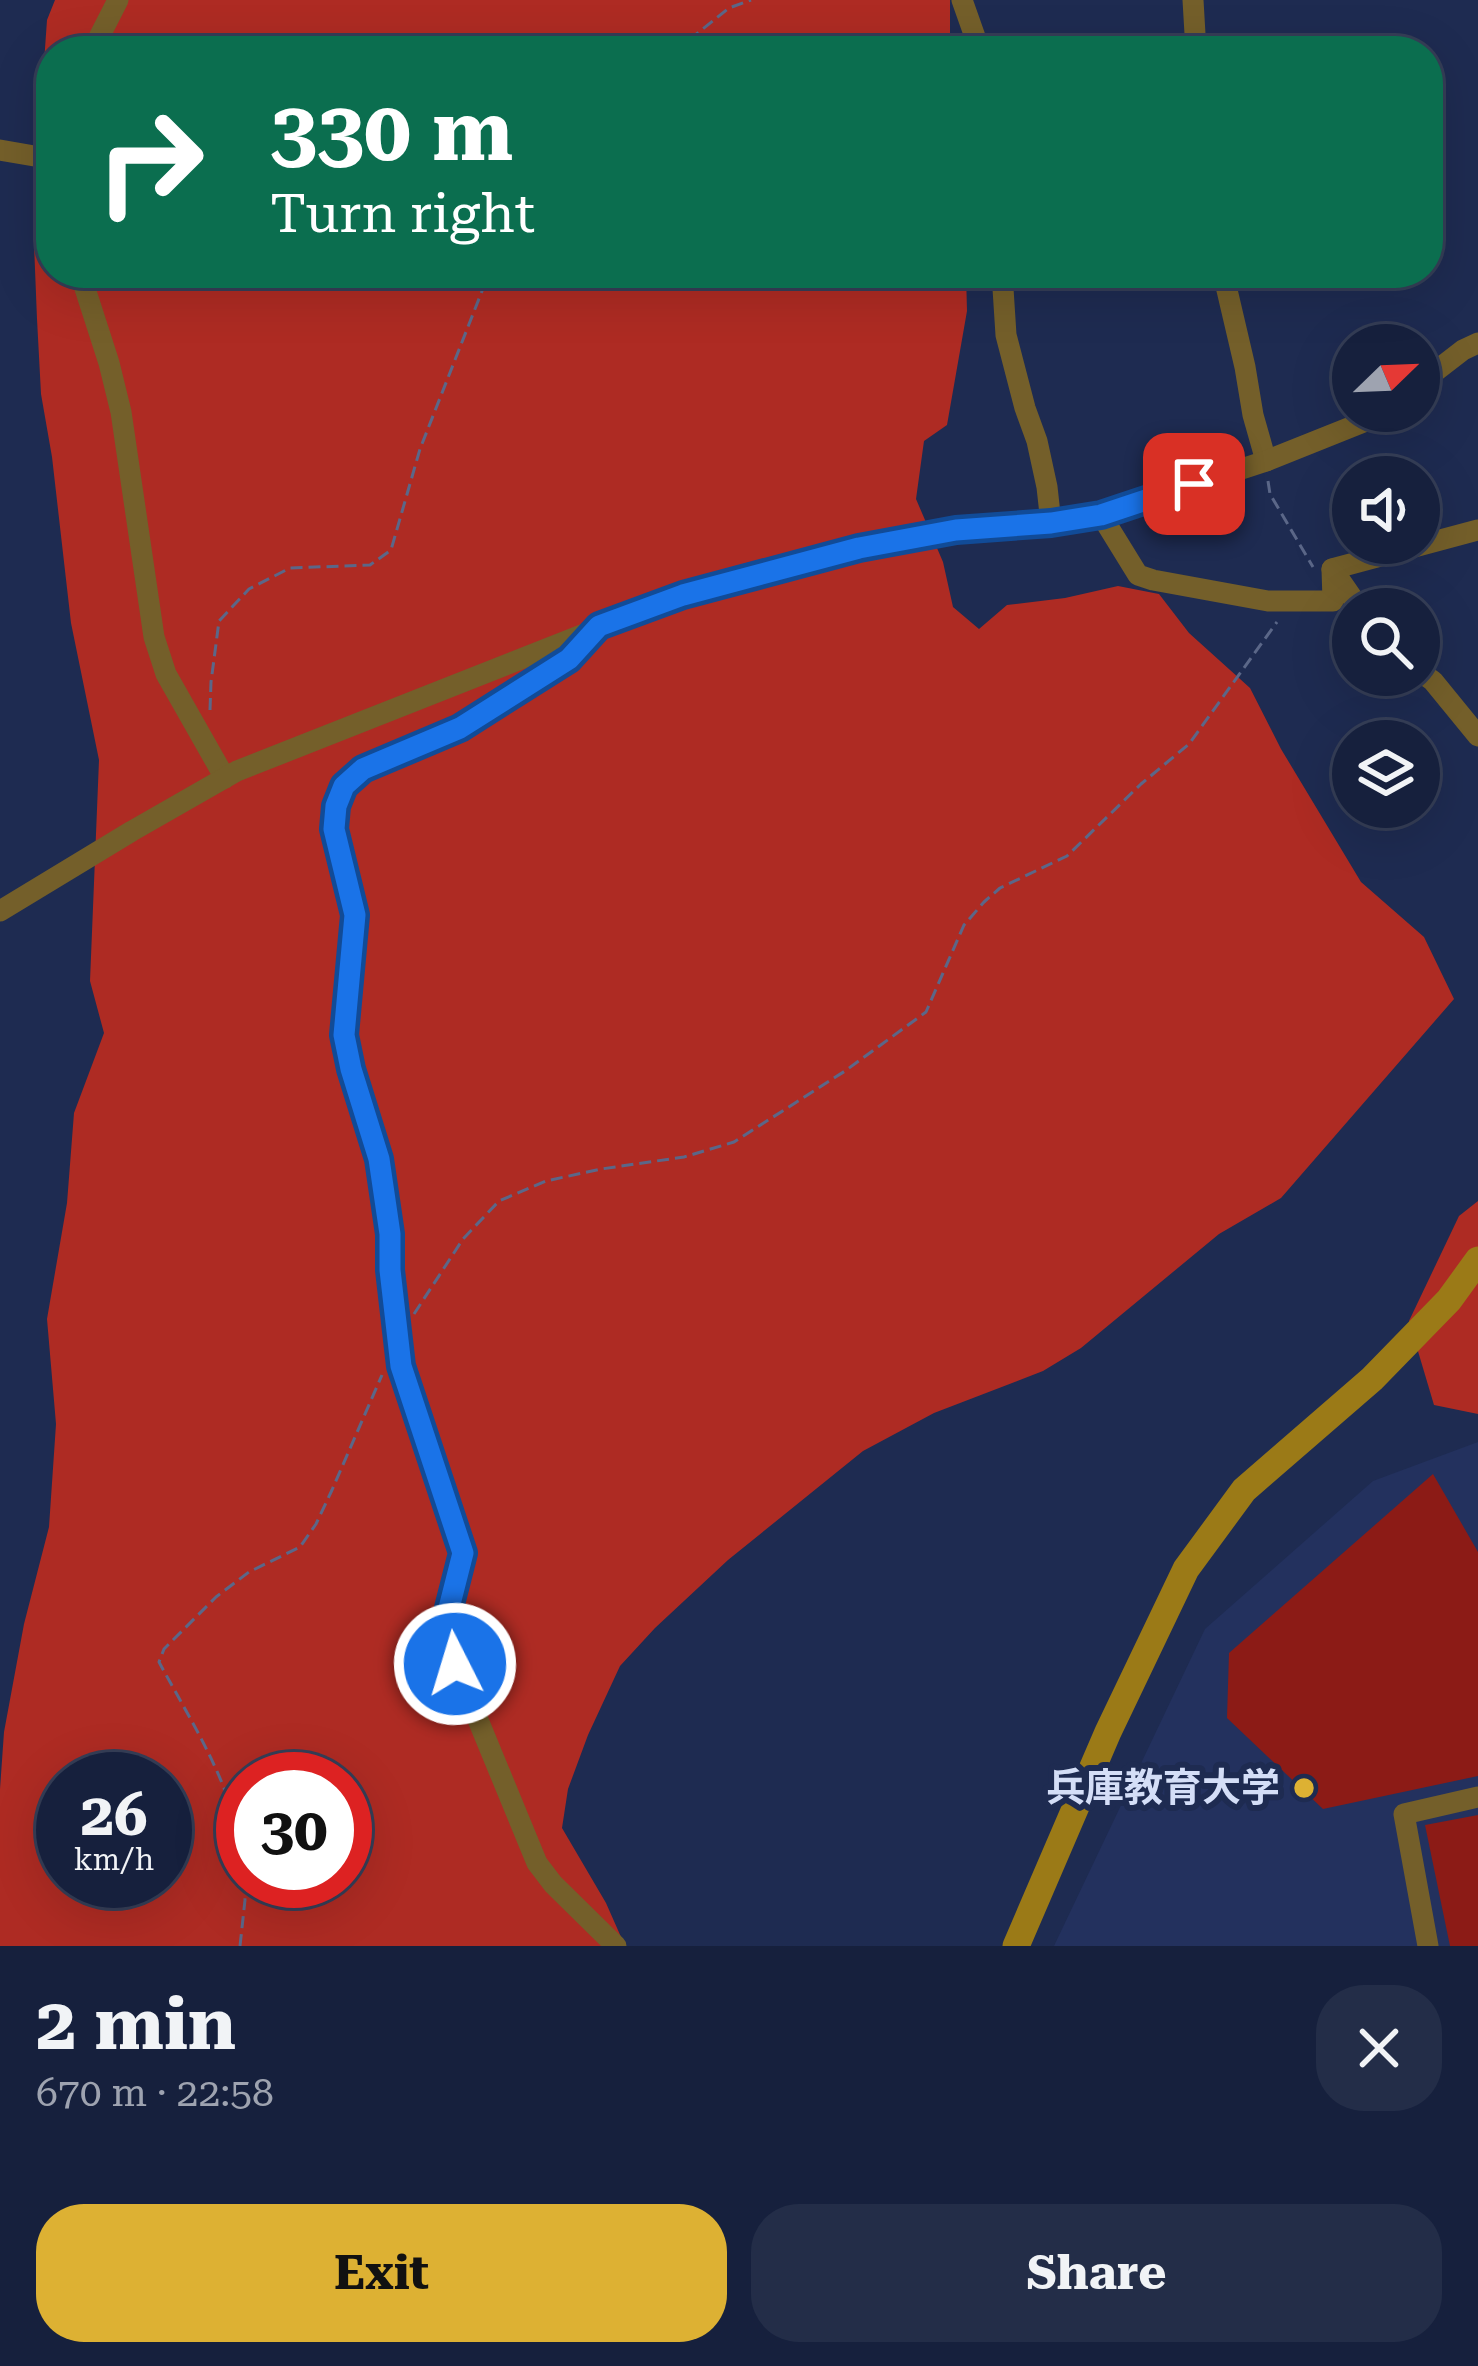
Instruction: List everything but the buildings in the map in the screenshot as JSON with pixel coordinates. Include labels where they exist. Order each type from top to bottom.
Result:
[{"type":"street","points":[[100,36],[118,0]]},
{"type":"street","points":[[962,0],[975,36]]},
{"type":"street","points":[[1192,0],[1195,36]]},
{"type":"street","points":[[0,150],[36,150]]},
{"type":"street","points":[[85,288],[121,412],[154,637],[166,674],[225,778]]},
{"type":"street","points":[[1003,288],[1006,335],[1037,441],[1051,523]]},
{"type":"street","points":[[1227,288],[1266,461]]},
{"type":"street","points":[[1440,368],[1478,343]]},
{"type":"street","points":[[0,910],[225,778],[683,595],[859,548],[956,530],[1101,515],[1340,432]]},
{"type":"street","points":[[1101,515],[1138,575],[1268,601],[1333,601],[1322,567]]},
{"type":"street","points":[[1322,567],[1478,530]]},
{"type":"street","points":[[1322,567],[1341,588]]},
{"type":"street","points":[[599,626],[569,659],[460,728],[363,769],[344,786],[334,829],[355,915],[344,1035],[379,1159],[401,1366],[463,1553],[449,1608],[455,1664],[537,1863],[616,1946]]},
{"type":"street","points":[[1440,691],[1478,736]]},
{"type":"street","points":[[1016,1946],[1108,1732],[1186,1569],[1244,1490],[1372,1378],[1449,1300],[1478,1260]]},
{"type":"street","points":[[1428,1946],[1404,1814],[1478,1797]]},
{"type":"path","points":[[694,36],[729,8],[752,0]]},
{"type":"path","points":[[209,751],[211,682],[220,621],[249,589],[290,568],[370,565],[391,550],[420,449],[486,288]]},
{"type":"path","points":[[1266,461],[1270,494],[1322,567]]},
{"type":"path","points":[[399,1336],[464,1239],[499,1201],[546,1181],[684,1157],[734,1142],[926,1012],[964,925],[984,902],[1000,888],[1066,856],[1189,744],[1293,601]]},
{"type":"path","points":[[216,1767],[159,1662],[164,1648],[249,1572],[300,1547],[316,1524],[382,1375]]},
{"type":"path","points":[[240,1946],[244,1908]]},
{"type":"shaded area","points":[[55,0],[950,0],[950,36],[46,36]]},
{"type":"shaded area","points":[[36,176],[36,285],[33,219]]},
{"type":"shaded area","points":[[36,288],[966,288],[967,311],[947,425],[924,441],[916,499],[943,562],[953,607],[979,629],[1007,605],[1118,586],[1159,594],[1189,633],[1250,688],[1361,882],[1424,937],[1454,999],[1281,1198],[1219,1234],[1081,1348],[1043,1371],[934,1413],[863,1451],[728,1560],[620,1666],[568,1789],[562,1828],[625,1946],[0,1946],[4,1732],[24,1624],[49,1527],[56,1424],[47,1319],[67,1203],[74,1113],[104,1033],[90,981],[99,760],[71,623],[41,394]]},
{"type":"shaded area","points":[[1478,1201],[1478,1414],[1434,1405],[1409,1321],[1459,1216]]},
{"type":"shaded area","name":"兵庫教育大学","points":[[1478,1442],[1478,1946],[1054,1946],[1205,1629],[1373,1481]]},
{"type":"shaded area","points":[[1433,1474],[1478,1552],[1478,1776],[1323,1809],[1227,1718],[1229,1653]]},
{"type":"shaded area","points":[[1478,1815],[1478,1946],[1450,1946],[1425,1825]]},
{"type":"place","name":"兵庫教育大学","points":[[1304,1788]]},
{"type":"route","points":[[455,1664],[449,1608],[463,1553],[401,1366],[379,1159],[344,1035],[355,915],[334,829],[344,786],[363,769],[460,728],[569,659],[599,626],[683,595],[859,548],[956,530],[1101,515],[1194,484]]}]
